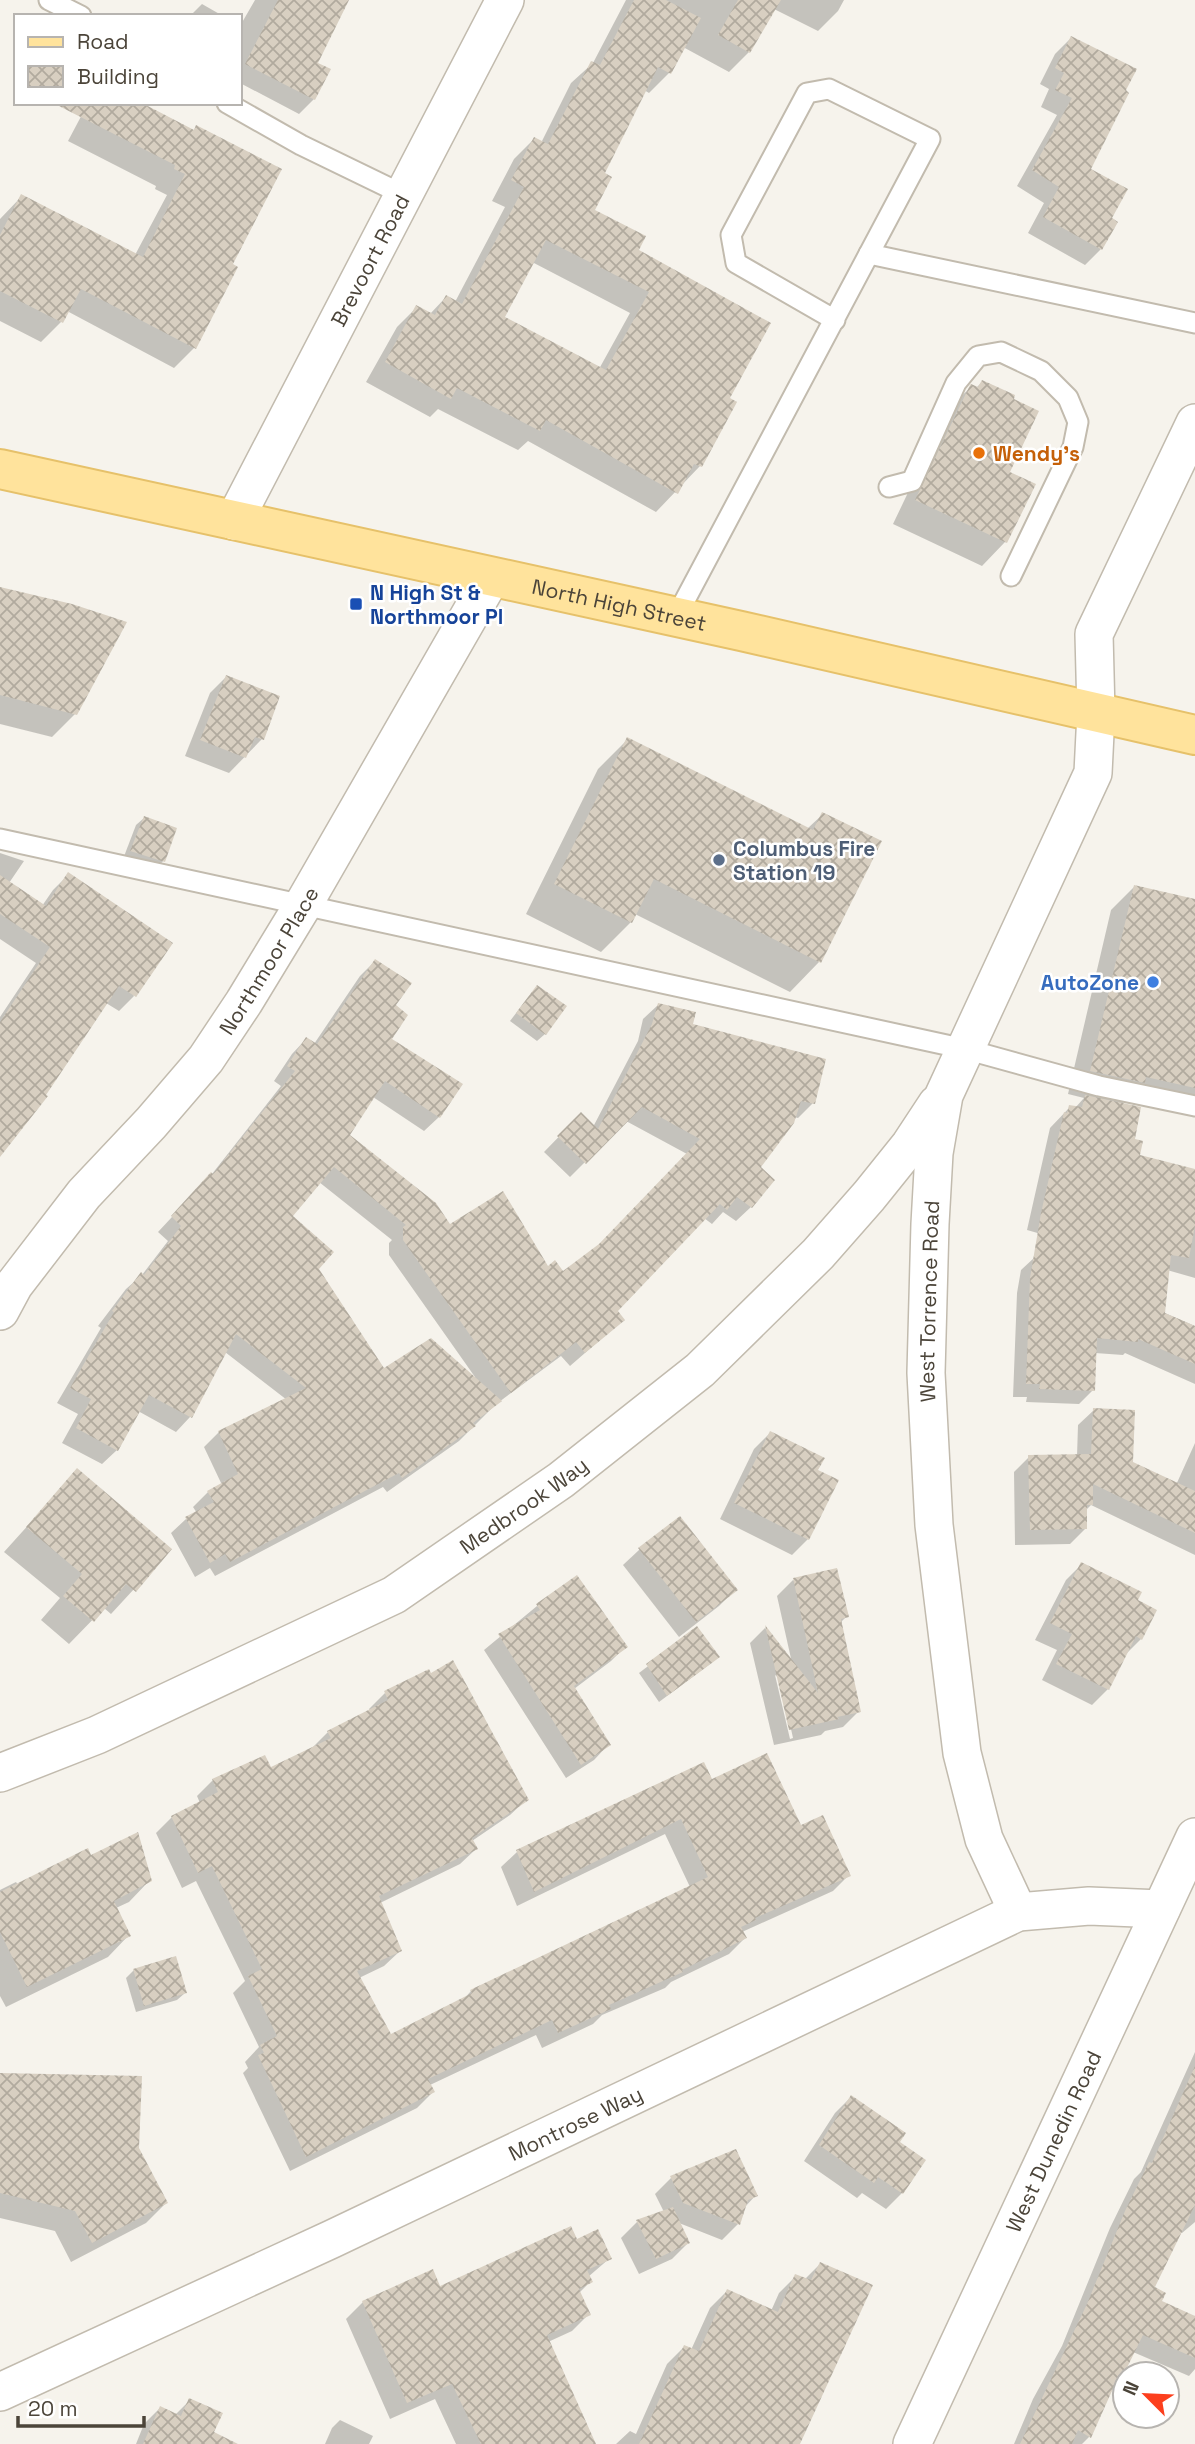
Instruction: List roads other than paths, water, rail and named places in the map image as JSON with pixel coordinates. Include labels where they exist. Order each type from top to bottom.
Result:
[{"type":"main road","name":"North High Street","points":[[0,470],[676,617],[1195,735]]},
{"type":"street","name":"Brevoort Road","points":[[233,521],[505,0]]},
{"type":"street","name":"West Torrence Road","points":[[1018,1912],[984,1839],[962,1753],[934,1525],[926,1373],[934,1153],[944,1095],[1093,773],[1096,713],[1094,634],[1195,423]]},
{"type":"street","name":"Northmoor Place","points":[[0,1311],[14,1285],[84,1195],[206,1059],[303,905],[491,578]]},
{"type":"street","name":"Medbrook Way","points":[[0,1773],[97,1735],[394,1595],[561,1480],[700,1370],[818,1254],[910,1145],[944,1095]]},
{"type":"street","name":"West Dunedin Road","points":[[912,2444],[1195,1837]]},
{"type":"street","name":"Montrose Way","points":[[0,2392],[332,2239],[1018,1912],[1089,1906],[1161,1909]]},
{"type":"lane","points":[[49,0],[77,14]]},
{"type":"lane","points":[[676,617],[835,320],[930,139],[829,89],[807,93],[731,235],[736,263],[835,320]]},
{"type":"lane","points":[[231,105],[301,145],[404,195]]},
{"type":"lane","points":[[869,254],[1195,323]]},
{"type":"lane","points":[[888,487],[912,481],[956,383],[978,356],[1001,352],[1041,371],[1068,398],[1078,422],[1073,447],[1011,576]]},
{"type":"lane","points":[[0,839],[965,1049],[1099,1086],[1195,1106]]},
{"type":"place","name":"Wendy's","points":[[979,453]]},
{"type":"place","name":"N High St & Northmoor Pl","points":[[356,604]]},
{"type":"place","name":"Columbus Fire Station 19","points":[[719,860]]},
{"type":"place","name":"AutoZone","points":[[1153,982]]}]
